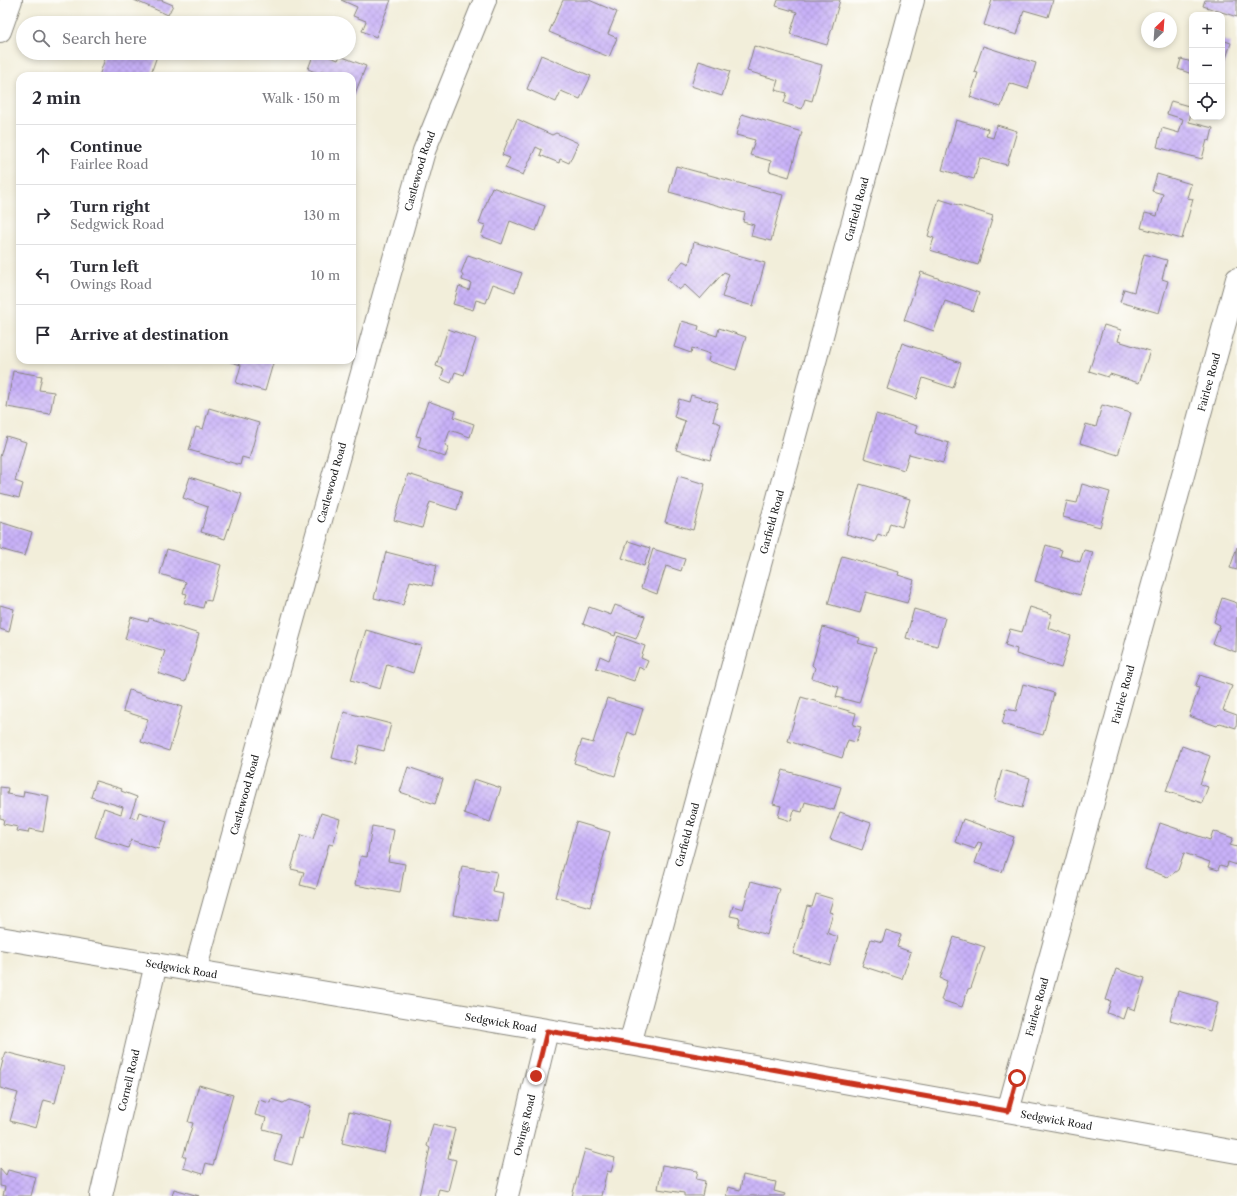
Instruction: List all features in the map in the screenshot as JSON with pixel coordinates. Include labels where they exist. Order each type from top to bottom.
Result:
[{"type":"street","points":[[0,31],[11,0]]},
{"type":"street","name":"Castlewood Road","points":[[196,971],[424,151],[485,0]]},
{"type":"street","name":"Garfield Road","points":[[630,1044],[913,0]]},
{"type":"street","name":"Fairlee Road","points":[[1008,1111],[1237,279]]},
{"type":"street","name":"Sedgwick Road","points":[[0,938],[630,1044],[1237,1152]]},
{"type":"street","name":"Cornell Road","points":[[101,1196],[156,964]]},
{"type":"street","name":"Owings Road","points":[[507,1196],[547,1031]]},
{"type":"building","points":[[134,0],[161,0],[173,5],[168,15]]},
{"type":"building","points":[[341,0],[391,0],[376,37],[362,31],[366,21],[353,16],[357,7]]},
{"type":"building","points":[[563,0],[589,0],[617,12],[608,34],[617,38],[609,57],[549,32]]},
{"type":"building","points":[[778,0],[840,0],[827,45],[790,34],[797,12],[776,6]]},
{"type":"building","points":[[992,0],[1053,0],[1048,17],[1024,10],[1017,35],[984,25]]},
{"type":"building","points":[[1205,0],[1237,0],[1237,17],[1225,12],[1203,6]]},
{"type":"building","points":[[1225,41],[1231,43],[1225,62]]},
{"type":"building","points":[[754,46],[822,65],[812,101],[805,99],[802,109],[784,103],[787,93],[775,90],[778,80],[747,71]]},
{"type":"building","points":[[983,46],[1036,63],[1028,89],[1009,83],[1001,107],[970,97],[978,73],[974,72]]},
{"type":"building","points":[[541,55],[591,76],[580,99],[561,91],[556,102],[527,89]]},
{"type":"building","points":[[1181,59],[1189,61],[1189,73],[1178,69]]},
{"type":"building","points":[[105,60],[156,60],[151,72],[100,72]]},
{"type":"building","points":[[311,60],[350,60],[366,66],[356,91],[356,72],[326,72],[322,70],[321,72],[315,72],[308,69]]},
{"type":"building","points":[[699,61],[730,71],[722,96],[691,86]]},
{"type":"building","points":[[1171,101],[1189,106],[1189,122],[1213,128],[1210,141],[1207,140],[1202,159],[1157,147],[1162,128],[1179,133],[1183,119],[1167,114]]},
{"type":"building","points":[[742,114],[802,132],[789,177],[769,171],[771,161],[750,155],[755,140],[736,135]]},
{"type":"building","points":[[517,119],[552,135],[556,133],[578,143],[569,163],[560,159],[559,163],[540,155],[542,150],[536,147],[523,175],[505,168],[510,158],[502,155]]},
{"type":"building","points":[[956,120],[988,129],[986,136],[993,138],[997,125],[1017,131],[1007,165],[980,158],[974,179],[942,170]]},
{"type":"building","points":[[676,166],[783,195],[771,241],[751,236],[754,225],[743,222],[745,213],[669,192]]},
{"type":"building","points":[[1157,174],[1191,184],[1187,198],[1193,199],[1182,239],[1141,228],[1145,213],[1157,216],[1163,194],[1152,191]]},
{"type":"building","points":[[492,187],[545,206],[536,231],[510,221],[502,244],[481,236],[485,225],[479,223]]},
{"type":"building","points":[[939,199],[993,216],[978,265],[930,250],[934,238],[928,236]]},
{"type":"building","points":[[694,242],[765,263],[753,306],[722,297],[729,274],[724,272],[700,299],[685,285],[679,290],[667,279],[683,261],[689,264]]},
{"type":"building","points":[[1144,254],[1167,260],[1162,279],[1168,281],[1159,313],[1120,302],[1124,289],[1134,292]]},
{"type":"building","points":[[468,255],[522,273],[515,292],[493,284],[486,303],[476,300],[473,310],[453,304],[459,286],[469,290],[471,283],[462,280],[463,276],[461,273]]},
{"type":"building","points":[[921,272],[979,293],[973,311],[945,301],[934,331],[904,320]]},
{"type":"building","points":[[682,321],[699,326],[698,330],[717,336],[719,328],[746,337],[736,370],[708,361],[710,354],[692,348],[691,353],[674,347]]},
{"type":"building","points":[[1104,325],[1121,330],[1118,341],[1150,351],[1139,383],[1110,374],[1108,377],[1089,371]]},
{"type":"building","points":[[448,329],[476,339],[464,375],[455,372],[451,383],[441,379],[444,369],[436,366]]},
{"type":"building","points":[[902,343],[961,363],[953,388],[923,378],[916,399],[887,389]]},
{"type":"building","points":[[238,364],[273,364],[265,391],[236,383],[241,365]]},
{"type":"building","points":[[13,371],[42,376],[39,390],[54,392],[50,414],[7,407]]},
{"type":"building","points":[[691,395],[718,403],[713,421],[721,424],[710,460],[676,450],[685,421],[674,417],[679,399],[689,402]]},
{"type":"building","points":[[428,401],[456,411],[454,417],[474,424],[470,437],[450,430],[445,445],[449,447],[445,457],[418,447],[421,437],[416,436]]},
{"type":"building","points":[[1102,405],[1131,413],[1118,455],[1080,443],[1086,424],[1096,427]]},
{"type":"building","points":[[209,408],[259,423],[249,459],[242,457],[240,465],[189,450],[196,427],[203,429]]},
{"type":"building","points":[[876,414],[917,426],[915,433],[949,443],[943,463],[909,454],[904,470],[864,458]]},
{"type":"building","points":[[6,436],[26,442],[15,481],[23,484],[19,498],[0,493],[0,457]]},
{"type":"building","points":[[408,474],[462,491],[457,510],[430,502],[422,528],[394,520]]},
{"type":"building","points":[[678,476],[705,484],[693,530],[665,522]]},
{"type":"building","points":[[190,477],[242,494],[225,539],[201,532],[208,507],[183,498]]},
{"type":"building","points":[[860,484],[910,499],[902,527],[890,523],[886,537],[878,534],[875,542],[846,534]]},
{"type":"building","points":[[1082,484],[1110,492],[1100,527],[1063,517],[1067,501],[1077,503]]},
{"type":"building","points":[[0,522],[32,532],[25,556],[0,549]]},
{"type":"building","points":[[628,541],[650,548],[644,566],[622,558]]},
{"type":"building","points":[[1046,545],[1062,550],[1060,556],[1080,562],[1084,550],[1093,552],[1080,595],[1035,581]]},
{"type":"building","points":[[1237,547],[1237,570],[1230,568]]},
{"type":"building","points":[[167,549],[221,565],[211,601],[205,600],[203,608],[184,603],[187,594],[183,593],[186,582],[160,574]]},
{"type":"building","points":[[653,549],[685,559],[681,571],[666,566],[657,594],[641,588]]},
{"type":"building","points":[[386,552],[437,565],[432,586],[410,581],[403,605],[374,598]]},
{"type":"building","points":[[842,556],[899,572],[898,575],[914,580],[907,603],[866,592],[860,613],[828,604]]},
{"type":"building","points":[[1222,598],[1237,603],[1236,652],[1213,644],[1220,625],[1214,622]]},
{"type":"building","points":[[0,605],[14,609],[9,632],[0,629]]},
{"type":"building","points":[[615,605],[645,616],[636,639],[616,632],[615,636],[583,624],[589,607],[611,615]]},
{"type":"building","points":[[1030,607],[1052,614],[1048,628],[1071,636],[1061,668],[1016,654],[1017,649],[1005,645],[1010,629],[1022,632]]},
{"type":"building","points":[[914,609],[945,618],[937,646],[906,638]]},
{"type":"building","points":[[131,617],[148,622],[149,618],[199,634],[185,682],[158,673],[165,651],[125,639]]},
{"type":"building","points":[[823,627],[860,638],[858,643],[876,648],[859,703],[836,697],[839,687],[812,678],[815,668],[812,665]]},
{"type":"building","points":[[366,630],[421,646],[413,673],[387,664],[380,689],[351,680]]},
{"type":"building","points":[[618,636],[645,646],[641,658],[648,661],[644,670],[639,667],[634,681],[596,668],[600,656],[609,660]]},
{"type":"building","points":[[1200,675],[1232,686],[1223,710],[1237,715],[1236,728],[1220,723],[1217,726],[1189,716],[1199,688],[1195,687]]},
{"type":"building","points":[[1023,684],[1054,693],[1043,735],[1002,724],[1006,709],[1016,711]]},
{"type":"building","points":[[129,690],[182,707],[169,751],[141,742],[148,719],[123,711]]},
{"type":"building","points":[[801,697],[856,713],[853,725],[861,727],[856,742],[848,740],[842,758],[788,741]]},
{"type":"building","points":[[607,698],[643,709],[635,735],[628,732],[615,776],[574,763],[582,740],[593,743]]},
{"type":"building","points":[[344,712],[391,724],[384,751],[360,745],[355,764],[332,758]]},
{"type":"building","points":[[1182,746],[1210,756],[1200,784],[1208,787],[1202,803],[1166,791]]},
{"type":"building","points":[[408,767],[443,779],[435,804],[400,792]]},
{"type":"building","points":[[783,770],[841,787],[834,810],[805,802],[802,812],[794,810],[791,821],[778,817],[781,806],[773,804]]},
{"type":"building","points":[[1002,770],[1030,778],[1022,808],[994,800]]},
{"type":"building","points":[[474,779],[501,788],[490,822],[464,813]]},
{"type":"building","points":[[96,781],[122,789],[121,791],[137,797],[130,817],[137,819],[139,812],[167,821],[158,849],[131,840],[128,848],[95,837],[104,808],[121,814],[123,807],[91,797]]},
{"type":"building","points":[[0,787],[8,788],[7,794],[23,797],[24,791],[49,796],[43,832],[29,829],[28,833],[17,831],[18,827],[3,824],[4,819],[0,818]]},
{"type":"building","points":[[840,812],[871,823],[862,850],[830,839]]},
{"type":"building","points":[[321,813],[340,819],[333,845],[329,844],[316,889],[300,885],[304,872],[291,869],[301,835],[313,839]]},
{"type":"building","points":[[963,819],[1014,837],[1002,872],[975,863],[982,843],[978,842],[975,849],[955,842]]},
{"type":"building","points":[[576,822],[610,832],[590,907],[555,897]]},
{"type":"building","points":[[1160,823],[1210,840],[1213,831],[1233,838],[1230,845],[1237,847],[1237,865],[1228,862],[1227,867],[1220,865],[1218,870],[1208,867],[1210,862],[1184,853],[1178,870],[1168,877],[1145,869]]},
{"type":"building","points":[[372,826],[394,830],[388,861],[405,864],[400,893],[355,885],[361,856],[367,857]]},
{"type":"building","points":[[462,866],[497,872],[493,892],[503,894],[498,923],[453,915]]},
{"type":"building","points":[[751,881],[780,889],[767,935],[738,926],[740,918],[730,916],[733,906],[743,909]]},
{"type":"building","points":[[816,894],[833,899],[829,912],[833,913],[827,933],[838,937],[830,965],[793,954],[807,906],[812,907]]},
{"type":"building","points":[[886,930],[901,935],[897,947],[911,952],[902,979],[862,966],[871,939],[882,942]]},
{"type":"building","points":[[954,937],[985,947],[971,988],[968,989],[962,1007],[941,1000],[947,981],[940,978]]},
{"type":"building","points":[[1116,969],[1145,978],[1135,1010],[1127,1007],[1123,1019],[1107,1013],[1111,1001],[1106,1000]]},
{"type":"building","points":[[1178,991],[1218,1002],[1210,1031],[1170,1020]]},
{"type":"building","points":[[5,1052],[64,1067],[55,1103],[44,1100],[36,1128],[10,1121],[18,1093],[0,1088],[0,1072]]},
{"type":"building","points":[[199,1085],[233,1095],[213,1165],[206,1163],[203,1174],[183,1168],[186,1157],[183,1157],[193,1123],[188,1122]]},
{"type":"building","points":[[271,1099],[283,1103],[289,1100],[311,1106],[302,1139],[299,1138],[292,1165],[274,1160],[281,1134],[263,1129],[266,1118],[255,1115],[259,1100],[270,1103]]},
{"type":"building","points":[[349,1112],[392,1123],[384,1153],[342,1143]]},
{"type":"building","points":[[433,1124],[455,1129],[448,1158],[456,1160],[448,1191],[439,1189],[437,1196],[419,1196],[430,1148],[427,1146]]},
{"type":"building","points":[[585,1149],[615,1158],[611,1172],[607,1171],[601,1196],[572,1196]]},
{"type":"building","points":[[662,1165],[698,1171],[696,1179],[705,1181],[702,1196],[684,1196],[684,1193],[658,1189]]},
{"type":"building","points":[[0,1168],[6,1175],[8,1170],[36,1177],[31,1196],[3,1196],[5,1187],[0,1186]]},
{"type":"building","points":[[743,1175],[776,1182],[774,1191],[785,1194],[784,1196],[726,1196],[728,1187],[740,1190]]},
{"type":"building","points":[[174,1189],[199,1196],[172,1196]]},
{"type":"route","points":[[536,1076],[547,1031],[630,1044],[1008,1111],[1017,1078]]}]
